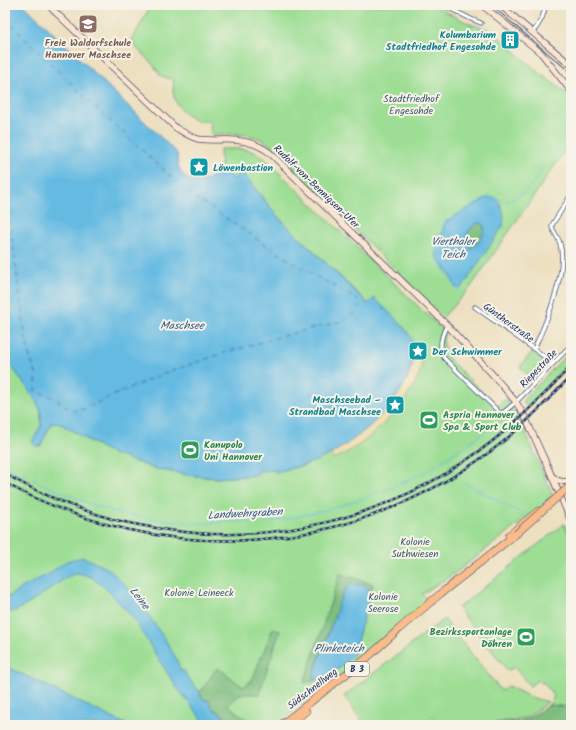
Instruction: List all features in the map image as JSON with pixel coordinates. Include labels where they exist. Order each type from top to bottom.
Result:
[{"type":"highway","name":"B 3","points":[[431,604],[516,535],[571,487]]},
{"type":"highway","points":[[466,574],[480,559],[523,522],[560,496]]},
{"type":"highway","name":"B 3","points":[[431,604],[466,574],[516,535]]},
{"type":"highway","name":"Südschnellweg","points":[[290,725],[346,677],[370,659],[431,604]]},
{"type":"highway","name":"Südschnellweg","points":[[281,725],[368,657],[399,629],[418,615]]},
{"type":"street","name":"Rudolf-von-Bennigsen-Ufer","points":[[48,5],[176,128],[197,139],[245,141],[258,145],[270,153],[446,327],[493,375],[516,402],[530,428],[571,521]]},
{"type":"street","points":[[443,5],[481,23]]},
{"type":"street","points":[[482,5],[541,53],[571,91]]},
{"type":"street","points":[[500,5],[571,65]]},
{"type":"street","points":[[532,33],[538,25],[545,5]]},
{"type":"street","name":"Güntherstraße","points":[[534,349],[547,320],[561,270],[562,253],[552,225],[571,195]]},
{"type":"street","name":"Güntherstraße","points":[[476,307],[553,363]]},
{"type":"street","points":[[446,327],[440,346],[444,358],[500,413],[504,412],[516,402]]},
{"type":"street","name":"Riepestraße","points":[[516,402],[571,345]]},
{"type":"street","points":[[552,476],[561,482],[571,480]]},
{"type":"street","points":[[560,496],[571,487]]},
{"type":"green space","name":"Stadtfriedhof Engesohde","points":[[151,5],[433,5],[470,24],[491,30],[537,71],[571,97],[571,142],[470,288],[443,317],[268,143],[262,139],[248,135],[211,134],[210,121],[195,120],[183,112],[173,95],[174,80],[161,76],[154,66],[131,42]]},
{"type":"green space","points":[[220,149],[249,150],[264,158],[445,332],[443,339],[444,346],[449,359],[497,407],[506,399],[524,429],[553,496],[458,571],[422,594],[432,603],[277,725],[127,725],[5,666],[5,357],[35,399],[41,411],[41,426],[39,430],[46,434],[51,423],[61,424],[95,444],[153,468],[187,475],[216,478],[257,475],[257,471],[275,471],[303,466],[331,454],[415,347],[402,327],[375,299],[369,304],[279,218],[241,171],[234,179],[221,168]]},
{"type":"green space","points":[[478,223],[483,223],[484,230],[482,238],[471,248],[466,243],[466,237],[470,229]]},
{"type":"green space","points":[[571,350],[571,362],[528,408],[524,402],[524,399]]},
{"type":"green space","points":[[532,352],[544,361],[544,363],[530,377],[520,367]]},
{"type":"green space","name":"Bezirkssportanlage Döhren","points":[[564,524],[571,540],[571,701],[568,707],[549,705],[554,696],[543,682],[541,683],[538,680],[530,686],[514,667],[508,671],[458,608]]},
{"type":"green space","points":[[340,574],[373,584],[370,594],[364,584],[350,584],[346,588],[317,663],[313,676],[314,680],[304,683]]},
{"type":"green space","name":"Bezirkssportanlage Döhren","points":[[444,619],[501,691],[508,686],[530,697],[548,702],[528,717],[485,725],[441,725],[433,716],[421,725],[365,725],[344,696]]},
{"type":"green space","points":[[273,628],[280,631],[259,694],[239,694],[228,705],[253,725],[229,725],[225,717],[212,708],[208,700],[202,698],[200,692],[217,668],[243,687],[252,680]]},
{"type":"green space","points":[[549,705],[568,707],[566,725],[492,725],[528,719]]},
{"type":"sand","name":"Maschseebad – Strandbad Maschsee","points":[[420,352],[422,363],[419,376],[403,402],[372,435],[356,447],[334,459],[331,454],[376,420],[394,400],[408,376],[416,353]]},
{"type":"water","name":"Maschsee","points":[[5,5],[24,5],[176,152],[178,156],[179,169],[186,178],[196,182],[202,181],[212,176],[221,168],[234,179],[241,171],[279,218],[368,304],[374,298],[403,327],[415,347],[414,360],[403,387],[394,400],[371,425],[329,455],[311,463],[275,472],[274,470],[258,471],[257,475],[216,478],[187,475],[153,468],[113,454],[61,424],[51,423],[41,446],[36,446],[32,442],[41,426],[41,411],[35,399],[5,357]]},
{"type":"water","name":"Vierthaler Teich","points":[[487,198],[494,198],[499,201],[504,215],[503,226],[461,288],[456,288],[451,276],[437,257],[437,251],[444,226],[447,221]],"holes":[[[478,223],[483,224],[484,231],[482,238],[471,248],[466,243],[467,234],[470,229]]]},
{"type":"water","points":[[83,557],[110,570],[129,589],[141,604],[140,607],[145,610],[166,641],[177,660],[180,670],[184,671],[187,677],[200,692],[201,697],[204,700],[208,700],[212,708],[225,717],[229,725],[210,725],[202,719],[177,688],[133,618],[107,589],[91,577],[76,573],[67,577],[33,601],[17,610],[5,614],[5,599],[25,586],[49,574],[67,561]]},
{"type":"water","name":"Plinketeich","points":[[350,584],[364,584],[369,589],[370,594],[353,655],[340,668],[320,679],[314,680],[313,676],[338,604]]},
{"type":"water","points":[[5,666],[127,725],[5,725]]},
{"type":"waterway","name":"Landwehrgraben","points":[[459,292],[458,288],[455,288],[444,268],[435,257],[435,251],[446,220],[487,197],[496,197],[504,202],[515,198],[536,180],[542,169]]},
{"type":"waterway","name":"Landwehrgraben","points":[[5,468],[96,506],[144,518],[195,523],[274,521],[334,508],[389,489],[428,470],[465,446],[496,423]]},
{"type":"waterway","points":[[465,483],[524,516]]},
{"type":"ferry route","points":[[5,19],[94,106],[191,195],[287,259],[358,300],[360,307],[354,314],[338,322],[282,336],[218,355],[168,372],[84,409],[77,411],[69,409],[55,398],[35,391],[37,376],[30,358],[25,334],[5,184]]},
{"type":"tram line","points":[[491,5],[571,73]]},
{"type":"railway","points":[[5,474],[44,494],[86,511],[119,521],[168,530],[207,534],[247,534],[286,530],[325,523],[363,512],[399,498],[434,480],[468,459],[496,438],[535,404],[571,366]]},
{"type":"railway","points":[[5,483],[65,511],[127,529],[190,539],[253,540],[316,531],[377,514],[435,487],[502,443],[533,415],[571,376]]},
{"type":"place","name":"Freie Waldorfschule Hannover Maschsee","points":[[88,24]]},
{"type":"place","name":"Kolumbarium Stadtfriedhof Engesohde","points":[[510,40]]},
{"type":"place","name":"Löwenbastion","points":[[199,167]]},
{"type":"place","name":"Der Schwimmer","points":[[418,351]]},
{"type":"place","name":"Maschseebad – Strandbad Maschsee","points":[[395,405]]},
{"type":"place","name":"Aspria Hannover Spa & Sport Club","points":[[429,420]]},
{"type":"place","name":"Kanupolo Uni Hannover","points":[[190,450]]},
{"type":"place","name":"Bezirkssportanlage Döhren","points":[[526,637]]},
{"type":"park label","name":"Kolonie Suthwiesen","points":[[415,546]]},
{"type":"park label","name":"Kolonie Leineeck","points":[[199,592]]},
{"type":"park label","name":"Kolonie Seerose","points":[[383,602]]},
{"type":"water label","name":"Leine","points":[[140,598]]}]
